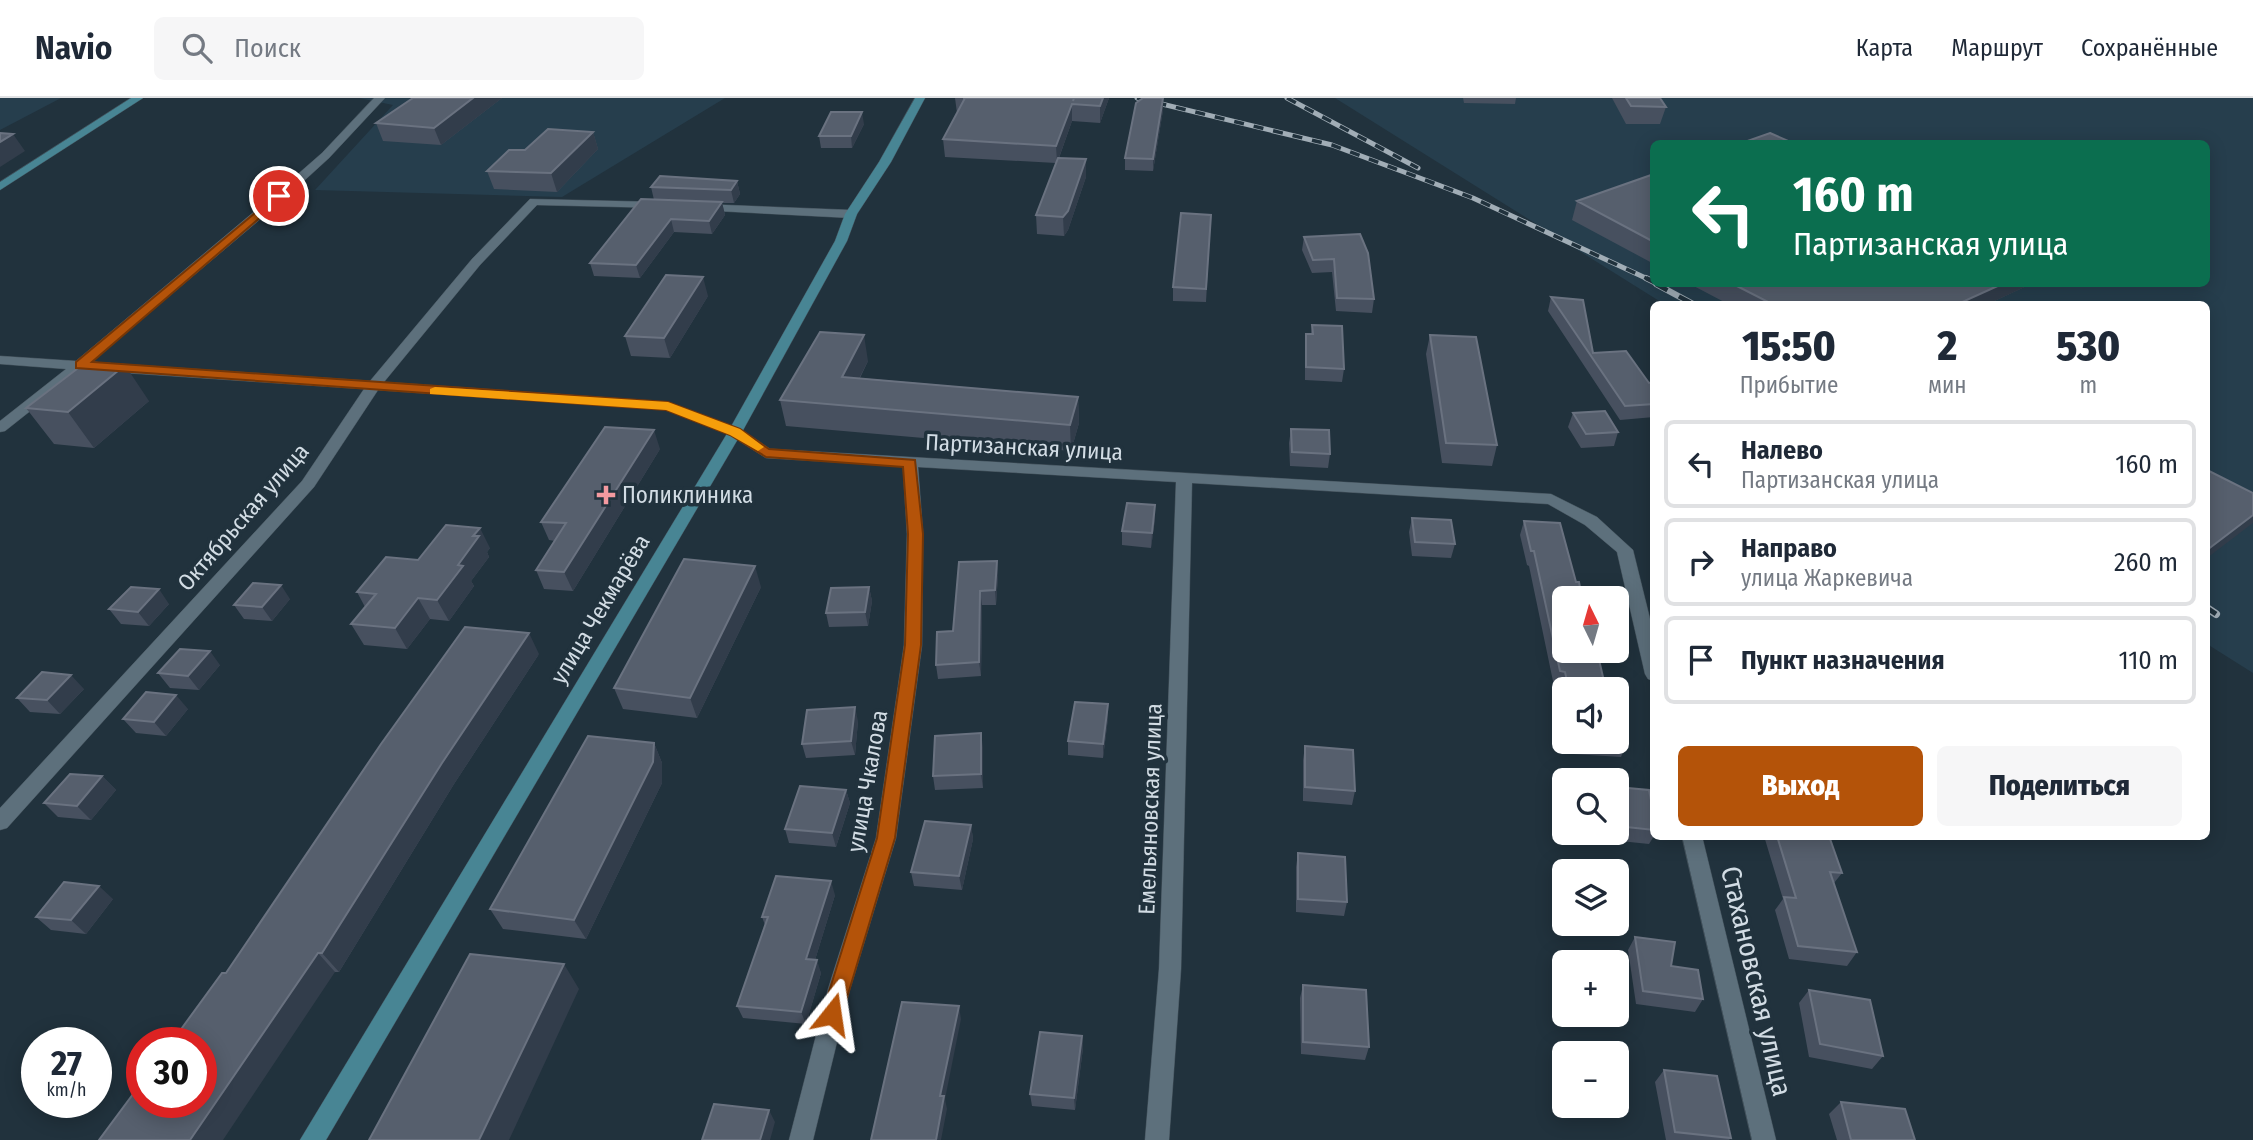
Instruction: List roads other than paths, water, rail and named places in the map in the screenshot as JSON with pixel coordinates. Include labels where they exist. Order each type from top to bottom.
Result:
[{"type":"street","points":[[0,187],[138,98]]},
{"type":"street","points":[[0,429],[141,316],[320,161],[380,98]]},
{"type":"street","name":"улица Чекмарёва","points":[[312,1140],[735,432],[841,241],[851,214],[885,162],[920,98]]},
{"type":"street","name":"Октябрьская улица","points":[[0,821],[308,484],[373,387],[476,262],[534,201],[672,206]]},
{"type":"street","points":[[686,207],[851,214]]},
{"type":"street","name":"Партизанская улица","points":[[0,359],[668,406],[735,432],[766,453],[1551,499],[1591,521],[1625,550],[1650,657]]},
{"type":"street","name":"улица Чкалова","points":[[801,1140],[839,989],[886,838],[913,645],[915,534],[910,463]]},
{"type":"street","name":"Емельяновская улица","points":[[1157,1140],[1170,969],[1184,478]]},
{"type":"street","name":"Стахановская улица","points":[[1693,840],[1764,1140]]},
{"type":"railway","points":[[1137,98],[1332,145],[1473,198],[1650,280]]},
{"type":"railway","points":[[1287,98],[1418,168]]},
{"type":"railway","points":[[1646,278],[1650,280]]},
{"type":"railway","points":[[1662,287],[1687,301]]},
{"type":"railway","points":[[2210,610],[2216,614]]},
{"type":"place","name":"Поликлиника","points":[[606,495]]}]
